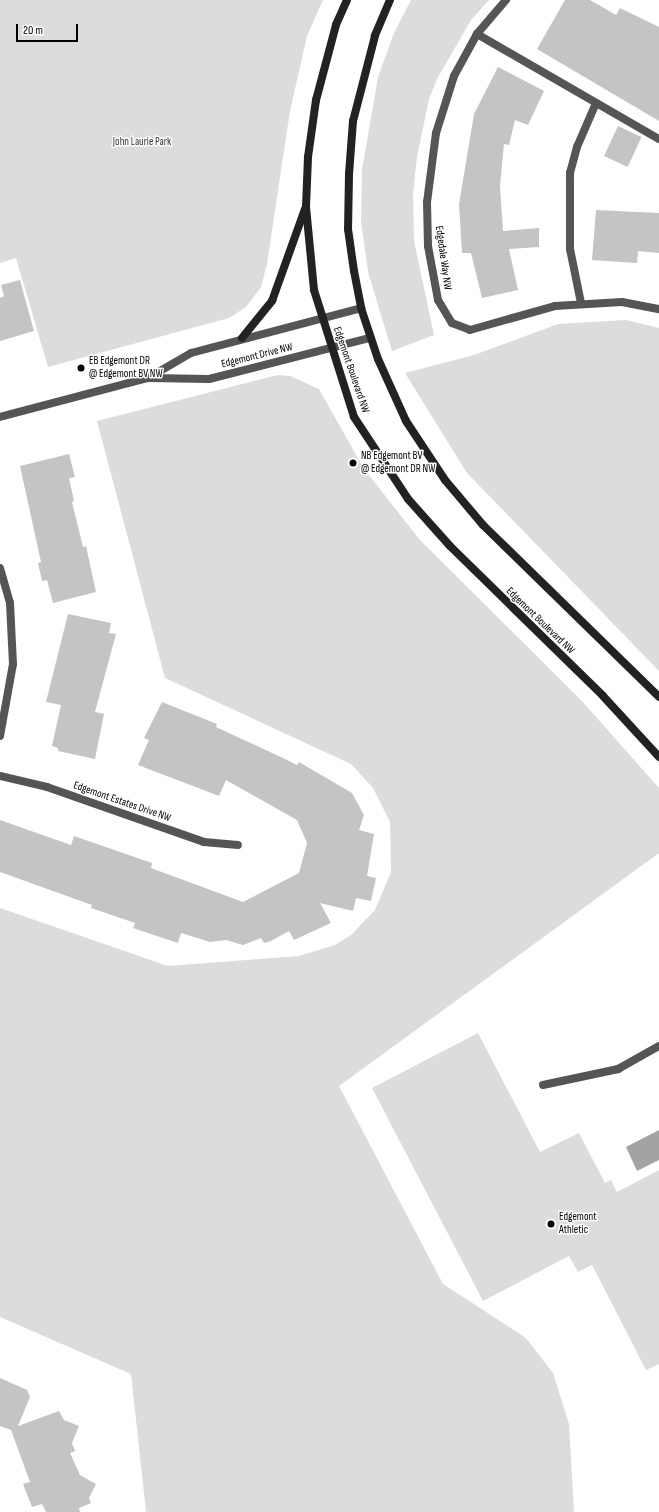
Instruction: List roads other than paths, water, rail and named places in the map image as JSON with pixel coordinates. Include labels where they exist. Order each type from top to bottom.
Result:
[{"type":"main road","name":"Edgemont Boulevard NW","points":[[347,0],[336,25],[316,100],[308,157],[306,207],[314,290],[321,318],[354,417],[408,499],[450,546],[603,696],[659,757]]},
{"type":"main road","points":[[390,0],[375,36],[353,121],[351,143],[348,229],[362,308],[370,338],[406,421],[445,480],[483,525],[659,697]]},
{"type":"main road","points":[[387,9],[394,0]]},
{"type":"main road","points":[[242,338],[272,301],[306,207]]},
{"type":"street","name":"Edgedale Way NW","points":[[506,0],[477,34],[454,76],[444,103],[430,161],[427,202],[428,246],[438,300],[452,324],[470,330],[555,306],[581,303],[622,302],[659,309]]},
{"type":"street","points":[[477,34],[659,139]]},
{"type":"street","points":[[581,303],[570,250],[570,173],[577,147],[596,103]]},
{"type":"street","name":"Edgemont Drive NW","points":[[0,417],[148,378],[191,353],[242,338],[362,308]]},
{"type":"street","name":"Edgemont Drive NW","points":[[148,378],[209,379],[370,338]]},
{"type":"street","points":[[0,568],[10,603],[13,664],[0,736]]},
{"type":"street","name":"Edgemont Estates Drive NW","points":[[0,776],[47,787],[204,842],[238,844]]},
{"type":"street","points":[[543,1085],[618,1069],[659,1046]]},
{"type":"place","name":"EB Edgemont DR @ Edgemont BV NW","points":[[81,368]]},
{"type":"place","name":"NB Edgemont BV @ Edgemont DR NW","points":[[353,463]]},
{"type":"place","name":"Edgemont Athletic","points":[[551,1224]]},
{"type":"park label","name":"John Laurie Park","points":[[142,142]]}]
